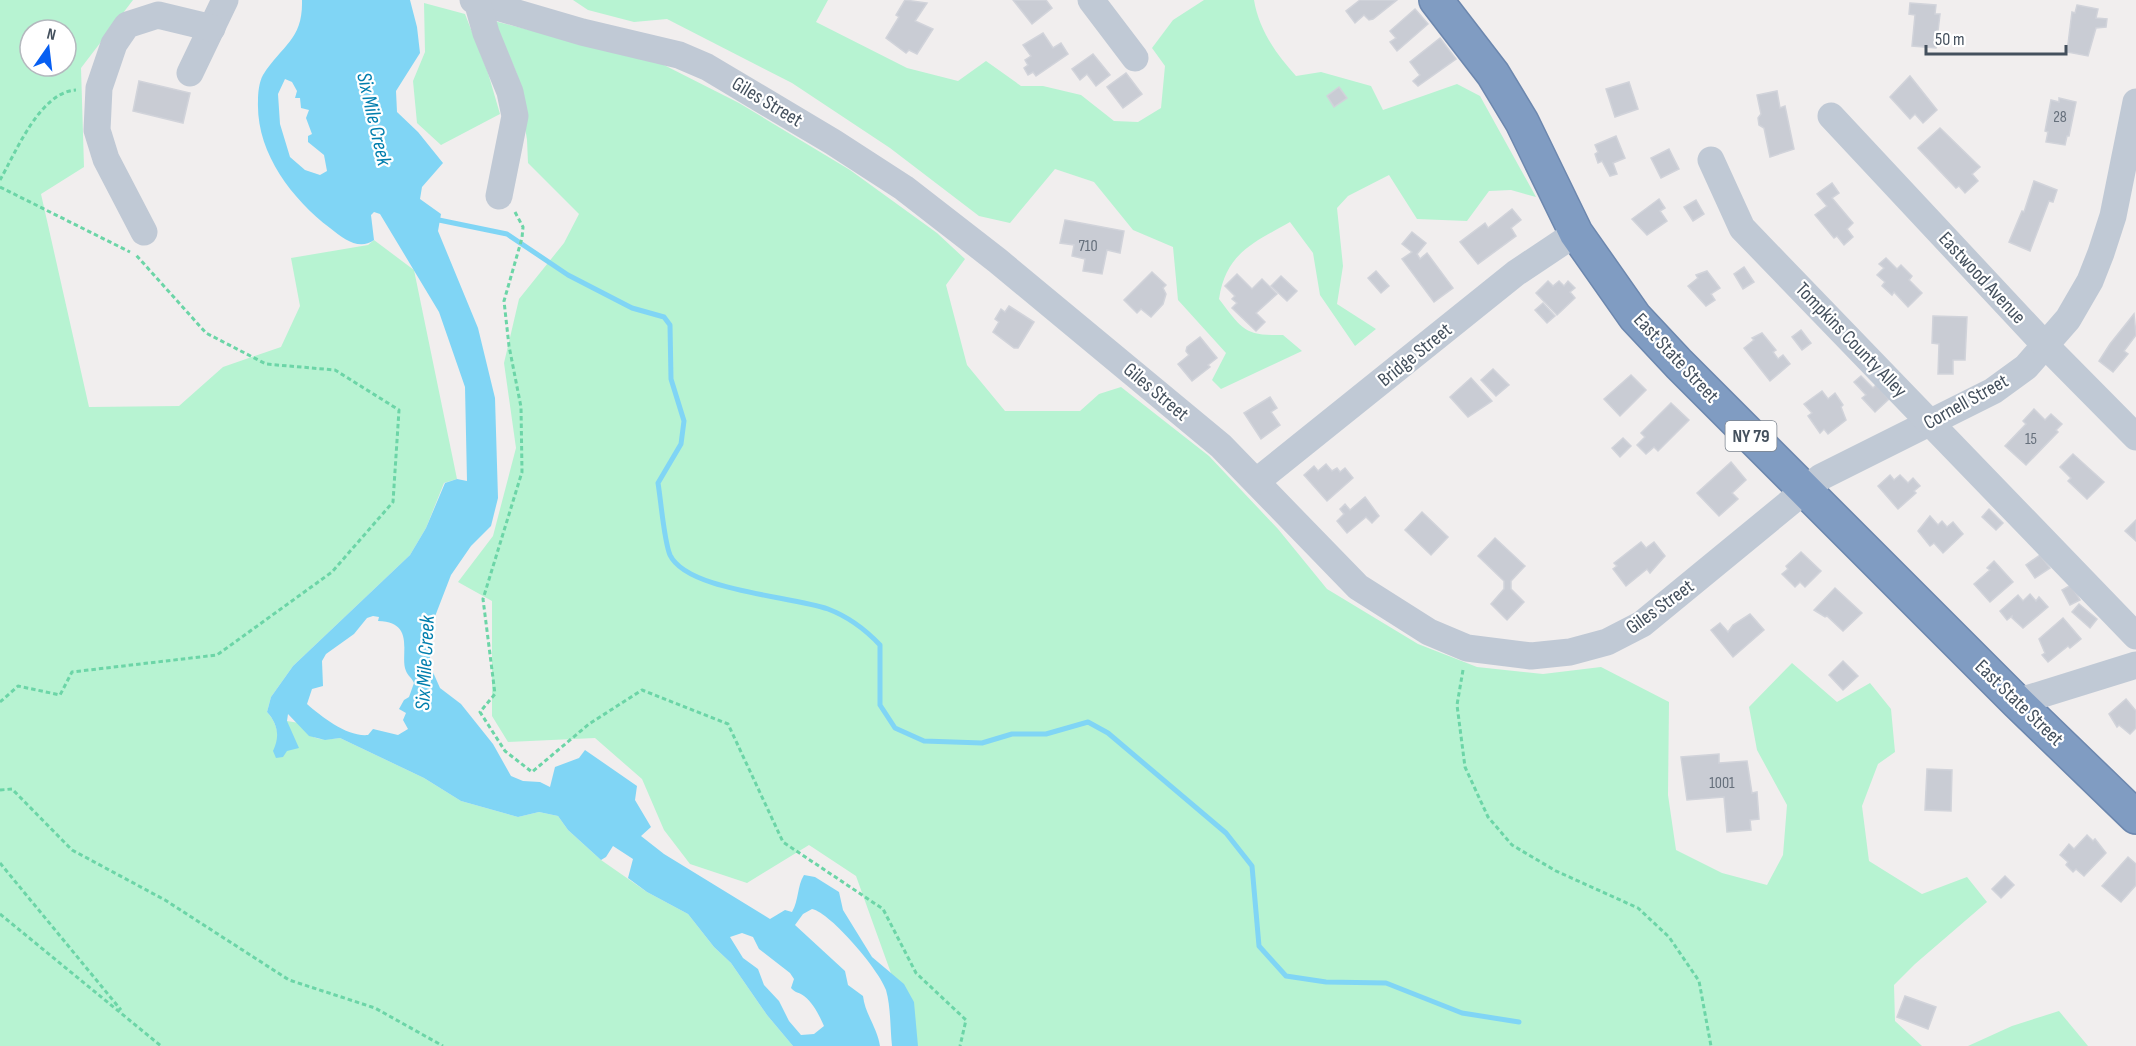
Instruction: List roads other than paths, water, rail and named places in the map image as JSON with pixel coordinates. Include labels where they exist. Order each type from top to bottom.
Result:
[{"type":"highway","name":"East State Street","points":[[1436,0],[1493,74],[1522,122],[1576,233],[1635,317],[2017,702],[2136,817]]},
{"type":"street","points":[[190,73],[225,0]]},
{"type":"street","points":[[1091,0],[1135,58]]},
{"type":"street","points":[[475,1],[510,92],[515,116],[499,196]]},
{"type":"street","name":"Giles Street","points":[[475,1],[540,10],[707,66],[904,188],[999,261],[1221,446],[1257,481],[1328,559],[1358,587],[1429,632],[1467,648],[1531,656],[1570,652],[1607,642],[1650,618],[1804,488]]},
{"type":"street","points":[[144,232],[106,159],[97,130],[99,88],[114,44],[127,25],[158,15],[212,28]]},
{"type":"street","name":"Cornell Street","points":[[1804,488],[1850,461],[1993,391],[2026,367],[2068,319],[2101,253],[2113,216],[2132,147],[2136,102]]},
{"type":"street","name":"Eastwood Avenue","points":[[1831,116],[2045,345],[2136,437]]},
{"type":"street","name":"Tompkins County Alley","points":[[1711,160],[1742,228],[2136,636]]},
{"type":"street","name":"Bridge Street","points":[[1257,481],[1516,273],[1576,233]]},
{"type":"street","points":[[2017,702],[2136,665]]},
{"type":"water","name":"Six Mile Creek","points":[[302,0],[410,0],[417,27],[420,53],[396,91],[397,112],[418,132],[443,163],[422,187],[420,199],[441,214],[438,231],[478,328],[495,398],[498,498],[491,526],[471,546],[451,575],[434,619],[428,646],[432,670],[440,688],[461,704],[493,744],[511,776],[523,781],[540,782],[550,787],[555,767],[579,758],[585,750],[637,786],[635,800],[651,827],[641,836],[664,854],[770,919],[785,910],[792,912],[804,875],[815,877],[839,892],[843,910],[872,957],[904,984],[914,1002],[918,1046],[892,1046],[889,1004],[882,981],[842,931],[812,909],[803,914],[795,925],[845,971],[848,985],[863,996],[880,1046],[793,1046],[767,1015],[731,963],[714,947],[688,914],[647,892],[628,878],[633,859],[613,846],[606,857],[601,860],[568,830],[558,816],[539,812],[518,817],[461,801],[424,778],[340,738],[325,740],[309,736],[288,714],[287,721],[299,748],[287,751],[283,757],[276,758],[273,751],[277,741],[277,731],[274,721],[267,712],[271,697],[293,666],[410,555],[426,528],[445,483],[457,479],[467,481],[465,387],[439,312],[380,214],[374,212],[371,215],[374,240],[357,244],[341,236],[302,203],[290,188],[270,156],[263,138],[258,101],[261,81],[270,65],[295,33]],"holes":[[[285,79],[292,82],[297,91],[295,98],[300,98],[301,108],[309,110],[306,118],[312,134],[308,136],[308,142],[324,155],[327,171],[320,175],[305,170],[290,157],[280,124],[278,94]],[[379,617],[378,621],[390,623],[398,627],[402,633],[404,665],[414,683],[409,697],[404,700],[399,709],[406,713],[403,720],[408,729],[398,735],[373,729],[368,735],[352,733],[327,720],[307,704],[312,689],[323,686],[322,661],[326,654],[354,634],[367,618]],[[742,933],[753,937],[759,949],[790,973],[794,979],[791,988],[811,1003],[824,1026],[814,1034],[801,1035],[789,1021],[779,1001],[764,985],[758,969],[743,958],[730,937]]]},
{"type":"waterway","points":[[434,219],[507,234],[568,275],[632,308],[664,317],[670,325],[671,379],[684,421],[681,444],[658,483],[664,531],[670,555],[680,567],[697,577],[742,591],[828,609],[862,629],[880,645],[880,705],[895,728],[924,741],[982,743],[1012,734],[1046,734],[1088,722],[1108,733],[1226,833],[1252,866],[1259,946],[1286,976],[1326,982],[1386,983],[1462,1013],[1519,1022]]}]
